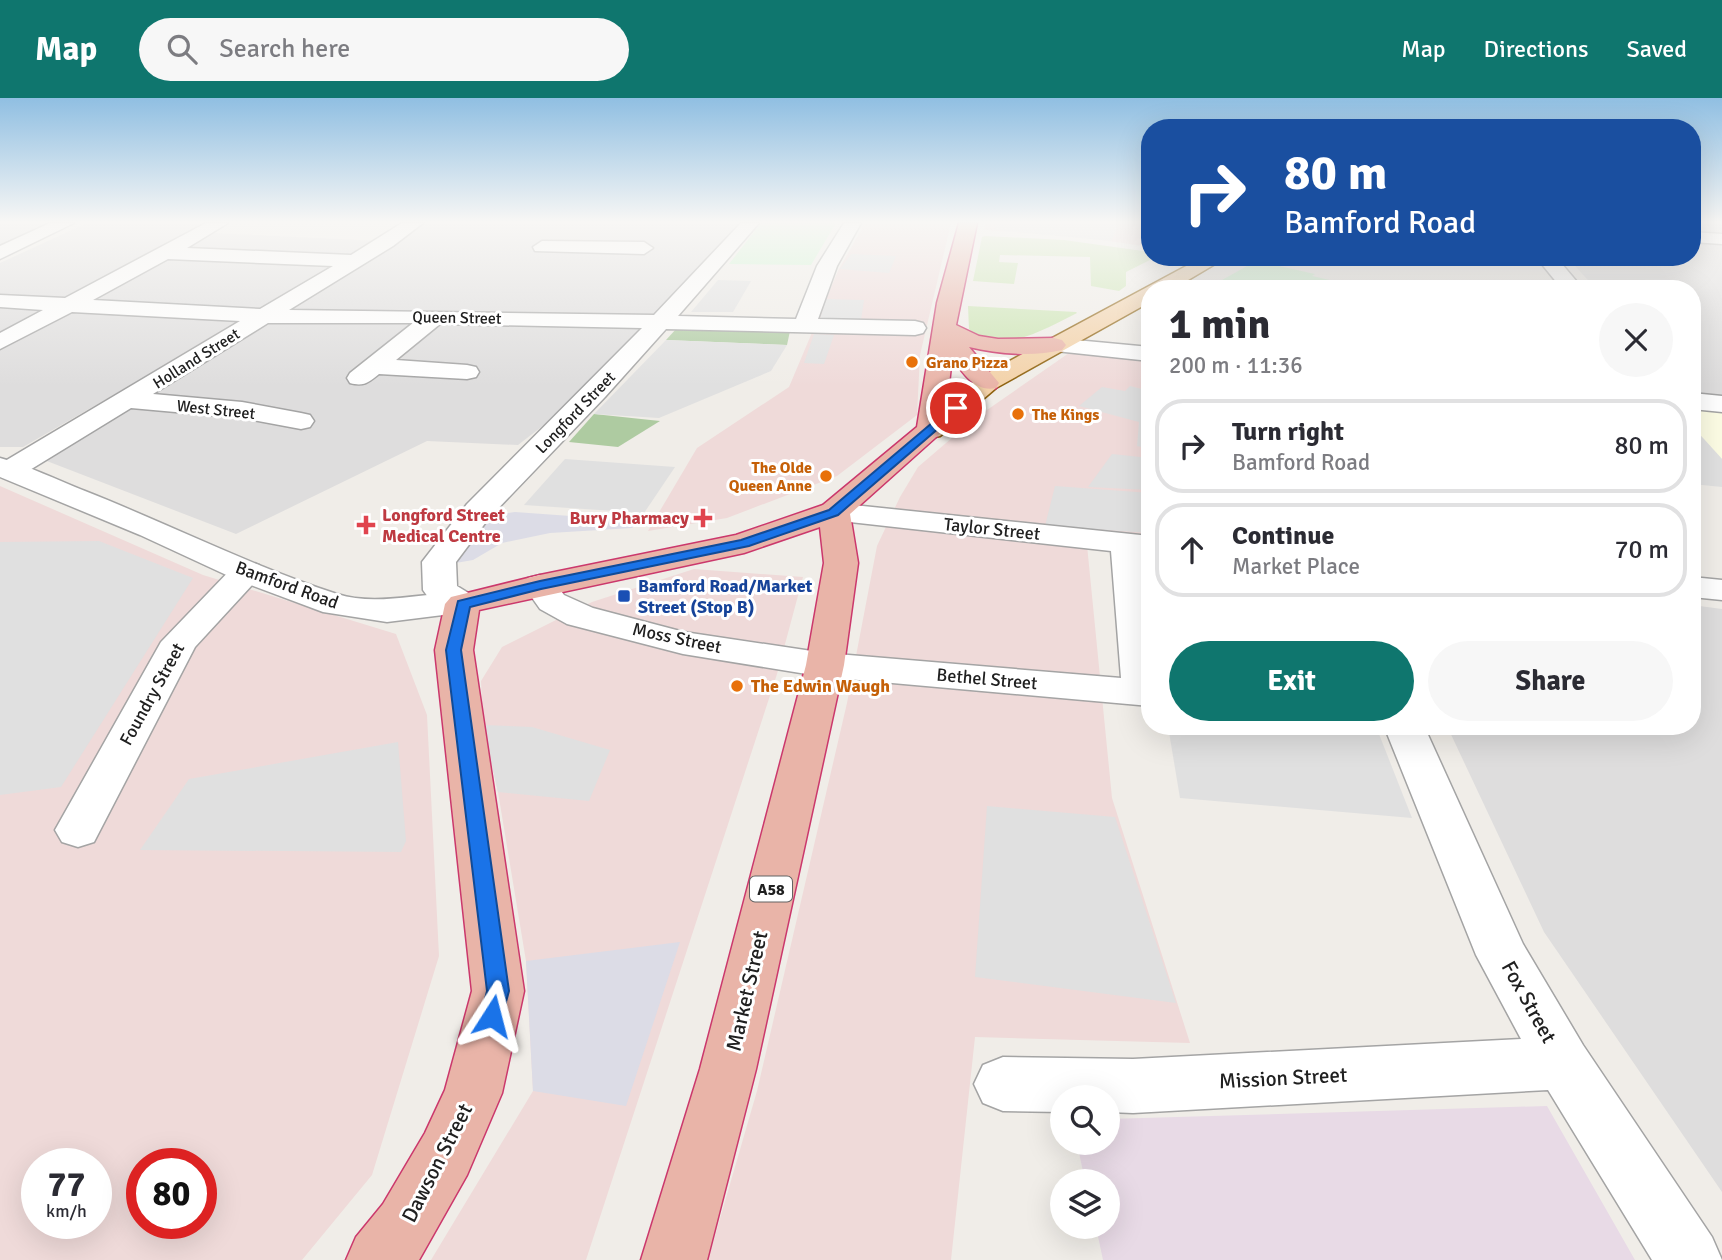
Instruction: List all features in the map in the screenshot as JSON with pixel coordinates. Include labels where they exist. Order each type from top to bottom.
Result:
[{"type":"highway","points":[[834,512],[930,430],[948,303],[954,277]]},
{"type":"highway","points":[[946,329],[962,339],[985,345],[1054,345]]},
{"type":"highway","points":[[946,329],[967,362],[988,383]]},
{"type":"highway","name":"Bamford Road","points":[[463,604],[540,585],[744,543],[834,512]]},
{"type":"highway","name":"Market Street","points":[[674,1260],[728,1069],[825,664],[841,563],[834,512]]},
{"type":"highway","name":"Dawson Street","points":[[379,1260],[405,1226],[446,1154],[473,1093],[498,991],[454,650],[463,604]]},
{"type":"main road","points":[[930,430],[988,383],[1141,298]]},
{"type":"street","points":[[0,342],[123,277]]},
{"type":"street","name":"Holland Street","points":[[5,469],[130,400],[327,277]]},
{"type":"street","name":"Longford Street","points":[[463,604],[440,590],[439,562],[478,511],[596,392],[701,277]]},
{"type":"street","points":[[805,324],[823,277]]},
{"type":"street","name":"Queen Street","points":[[0,301],[262,316],[435,317],[915,328]]},
{"type":"street","points":[[435,317],[367,372],[467,372]]},
{"type":"street","points":[[1054,345],[1141,353]]},
{"type":"street","name":"West Street","points":[[130,400],[242,410],[301,421]]},
{"type":"street","points":[[1701,402],[1722,404]]},
{"type":"street","name":"Bamford Road","points":[[5,469],[151,528],[247,572],[335,605],[387,611],[463,604]]},
{"type":"street","name":"Taylor Street","points":[[834,512],[1138,545]]},
{"type":"street","points":[[1138,545],[1141,600]]},
{"type":"street","name":"Foundry Street","points":[[79,830],[179,642],[247,572]]},
{"type":"street","name":"Moss Street","points":[[540,585],[552,602],[580,616],[683,643],[825,664]]},
{"type":"street","points":[[1701,588],[1722,590]]},
{"type":"street","name":"Bethel Street","points":[[825,664],[1141,693]]},
{"type":"street","name":"Fox Street","points":[[1408,735],[1502,955],[1563,1063],[1689,1260]]},
{"type":"street","name":"Mission Street","points":[[1003,1084],[1133,1086],[1563,1063]]},
{"type":"shaded area","points":[[0,277],[318,277],[23,447],[0,447]]},
{"type":"shaded area","points":[[332,277],[694,277],[588,391],[518,445],[427,441],[236,534],[39,458]]},
{"type":"shaded area","points":[[835,277],[938,277],[920,355],[917,415],[837,476],[727,518],[648,531],[697,448],[789,387]]},
{"type":"shaded area","points":[[1585,277],[1722,277],[1722,396],[1701,394],[1701,280],[1588,280]]},
{"type":"shaded area","points":[[718,280],[751,281],[733,312],[691,312]]},
{"type":"shaded area","points":[[826,299],[864,300],[861,320],[820,319]]},
{"type":"shaded area","points":[[814,334],[834,335],[824,364],[804,363]]},
{"type":"shaded area","points":[[666,340],[787,345],[771,371],[659,418],[594,414]]},
{"type":"shaded area","points":[[1069,353],[1141,359],[1141,539],[1086,535],[1112,798],[1190,1043],[975,1037],[951,1260],[708,1260],[757,1091],[847,703],[877,546],[900,497],[918,467],[974,419]]},
{"type":"shaded area","points":[[1130,386],[1141,389],[1141,447],[1137,446],[1139,422],[1079,406],[1102,387],[1125,391]]},
{"type":"shaded area","points":[[1701,410],[1722,412],[1722,459],[1701,436]]},
{"type":"shaded area","points":[[1701,436],[1722,459],[1722,487],[1701,485]]},
{"type":"shaded area","points":[[1112,454],[1141,457],[1141,490],[1088,487]]},
{"type":"shaded area","points":[[565,459],[675,467],[644,513],[524,505]]},
{"type":"shaded area","points":[[0,486],[203,575],[396,634],[427,715],[439,956],[372,1175],[302,1260],[0,1260]]},
{"type":"shaded area","points":[[1055,486],[1141,492],[1141,532],[1045,526]]},
{"type":"shaded area","points":[[507,513],[640,521],[632,528],[550,533],[502,543],[473,560],[450,564],[473,531]]},
{"type":"shaded area","points":[[99,541],[193,578],[61,787],[0,795],[0,542]]},
{"type":"shaded area","points":[[694,569],[803,577],[777,674],[586,1260],[431,1260],[533,1091],[526,961],[498,792],[483,725],[481,681],[502,647],[592,602]]},
{"type":"shaded area","points":[[1701,606],[1722,609],[1722,1192],[1544,932],[1451,735],[1701,735]]},
{"type":"shaded area","points":[[483,725],[532,727],[610,750],[589,801],[498,792]]},
{"type":"shaded area","points":[[1170,735],[1379,735],[1412,818],[1180,798]]},
{"type":"shaded area","points":[[398,742],[406,841],[401,852],[140,850],[189,779]]},
{"type":"shaded area","points":[[987,806],[1115,817],[1176,1003],[975,977]]},
{"type":"shaded area","points":[[680,942],[626,1106],[533,1091],[526,961]]},
{"type":"shaded area","points":[[1547,1106],[1635,1260],[1103,1260],[1099,1239],[1120,1239],[1120,1169],[1082,1169],[1080,1155],[1120,1155],[1120,1119]]},
{"type":"green space","points":[[974,277],[1015,277],[1014,284],[973,281]]},
{"type":"green space","points":[[1091,277],[1126,277],[1126,286],[1119,291],[1091,286]]},
{"type":"green space","points":[[1227,277],[1317,277],[1330,280],[1222,280]]},
{"type":"green space","points":[[968,306],[1077,313],[1023,338],[994,341],[981,338],[969,329]]},
{"type":"green space","points":[[677,328],[790,331],[787,345],[666,340]]},
{"type":"green space","points":[[594,414],[660,421],[618,447],[569,442]]},
{"type":"place","name":"Grano Pizza","points":[[912,362]]},
{"type":"place","name":"The Kings","points":[[1018,414]]},
{"type":"place","name":"The Olde Queen Anne","points":[[826,476]]},
{"type":"place","name":"Bury Pharmacy","points":[[703,518]]},
{"type":"place","name":"Longford Street Medical Centre","points":[[366,525]]},
{"type":"place","name":"Bamford Road/Market Street (Stop B)","points":[[624,596]]},
{"type":"place","name":"The Edwin Waugh","points":[[737,686]]},
{"type":"route","points":[[492,1016],[498,991],[454,650],[463,604],[540,585],[744,543],[834,512],[956,408]]}]
